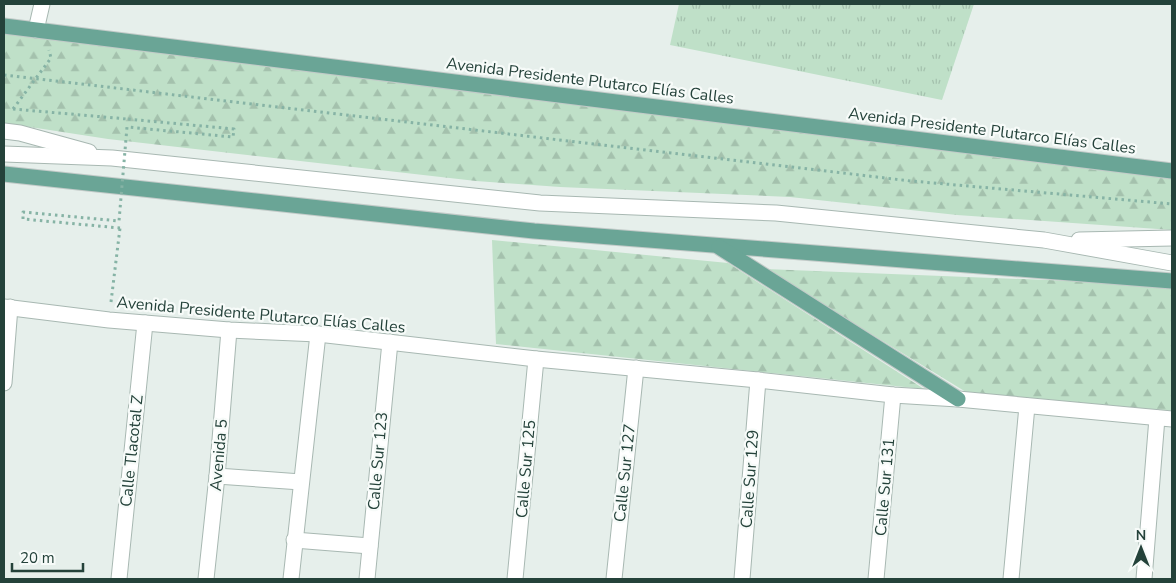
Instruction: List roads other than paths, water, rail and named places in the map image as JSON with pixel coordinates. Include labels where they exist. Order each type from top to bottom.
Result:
[{"type":"main road","name":"Avenida Presidente Plutarco Elías Calles","points":[[4,26],[1172,171]]},
{"type":"main road","points":[[4,174],[534,231],[1172,281]]},
{"type":"main road","points":[[718,246],[958,400]]},
{"type":"street","points":[[40,30],[42,4]]},
{"type":"street","points":[[4,131],[20,133],[112,158]]},
{"type":"street","points":[[4,154],[112,158],[540,203],[776,213],[1044,240],[1172,263]]},
{"type":"street","points":[[1044,240],[1172,238]]},
{"type":"street","points":[[4,383],[7,307]]},
{"type":"street","name":"Avenida Presidente Plutarco Elías Calles","points":[[7,307],[109,320],[229,330],[318,334],[893,396],[1172,419]]},
{"type":"street","name":"Calle Tlacotal Z","points":[[119,579],[145,323]]},
{"type":"street","name":"Avenida 5","points":[[206,579],[229,330]]},
{"type":"street","points":[[291,579],[318,334]]},
{"type":"street","name":"Calle Sur 123","points":[[367,579],[390,342]]},
{"type":"street","name":"Calle Sur 125","points":[[515,579],[536,359]]},
{"type":"street","name":"Calle Sur 127","points":[[614,579],[636,368]]},
{"type":"street","name":"Calle Sur 129","points":[[742,579],[758,380]]},
{"type":"street","name":"Calle Sur 131","points":[[876,579],[893,396]]},
{"type":"street","points":[[1011,579],[1027,406]]},
{"type":"street","points":[[1144,579],[1157,418]]},
{"type":"street","points":[[217,476],[302,482]]},
{"type":"street","points":[[294,540],[370,546]]}]
